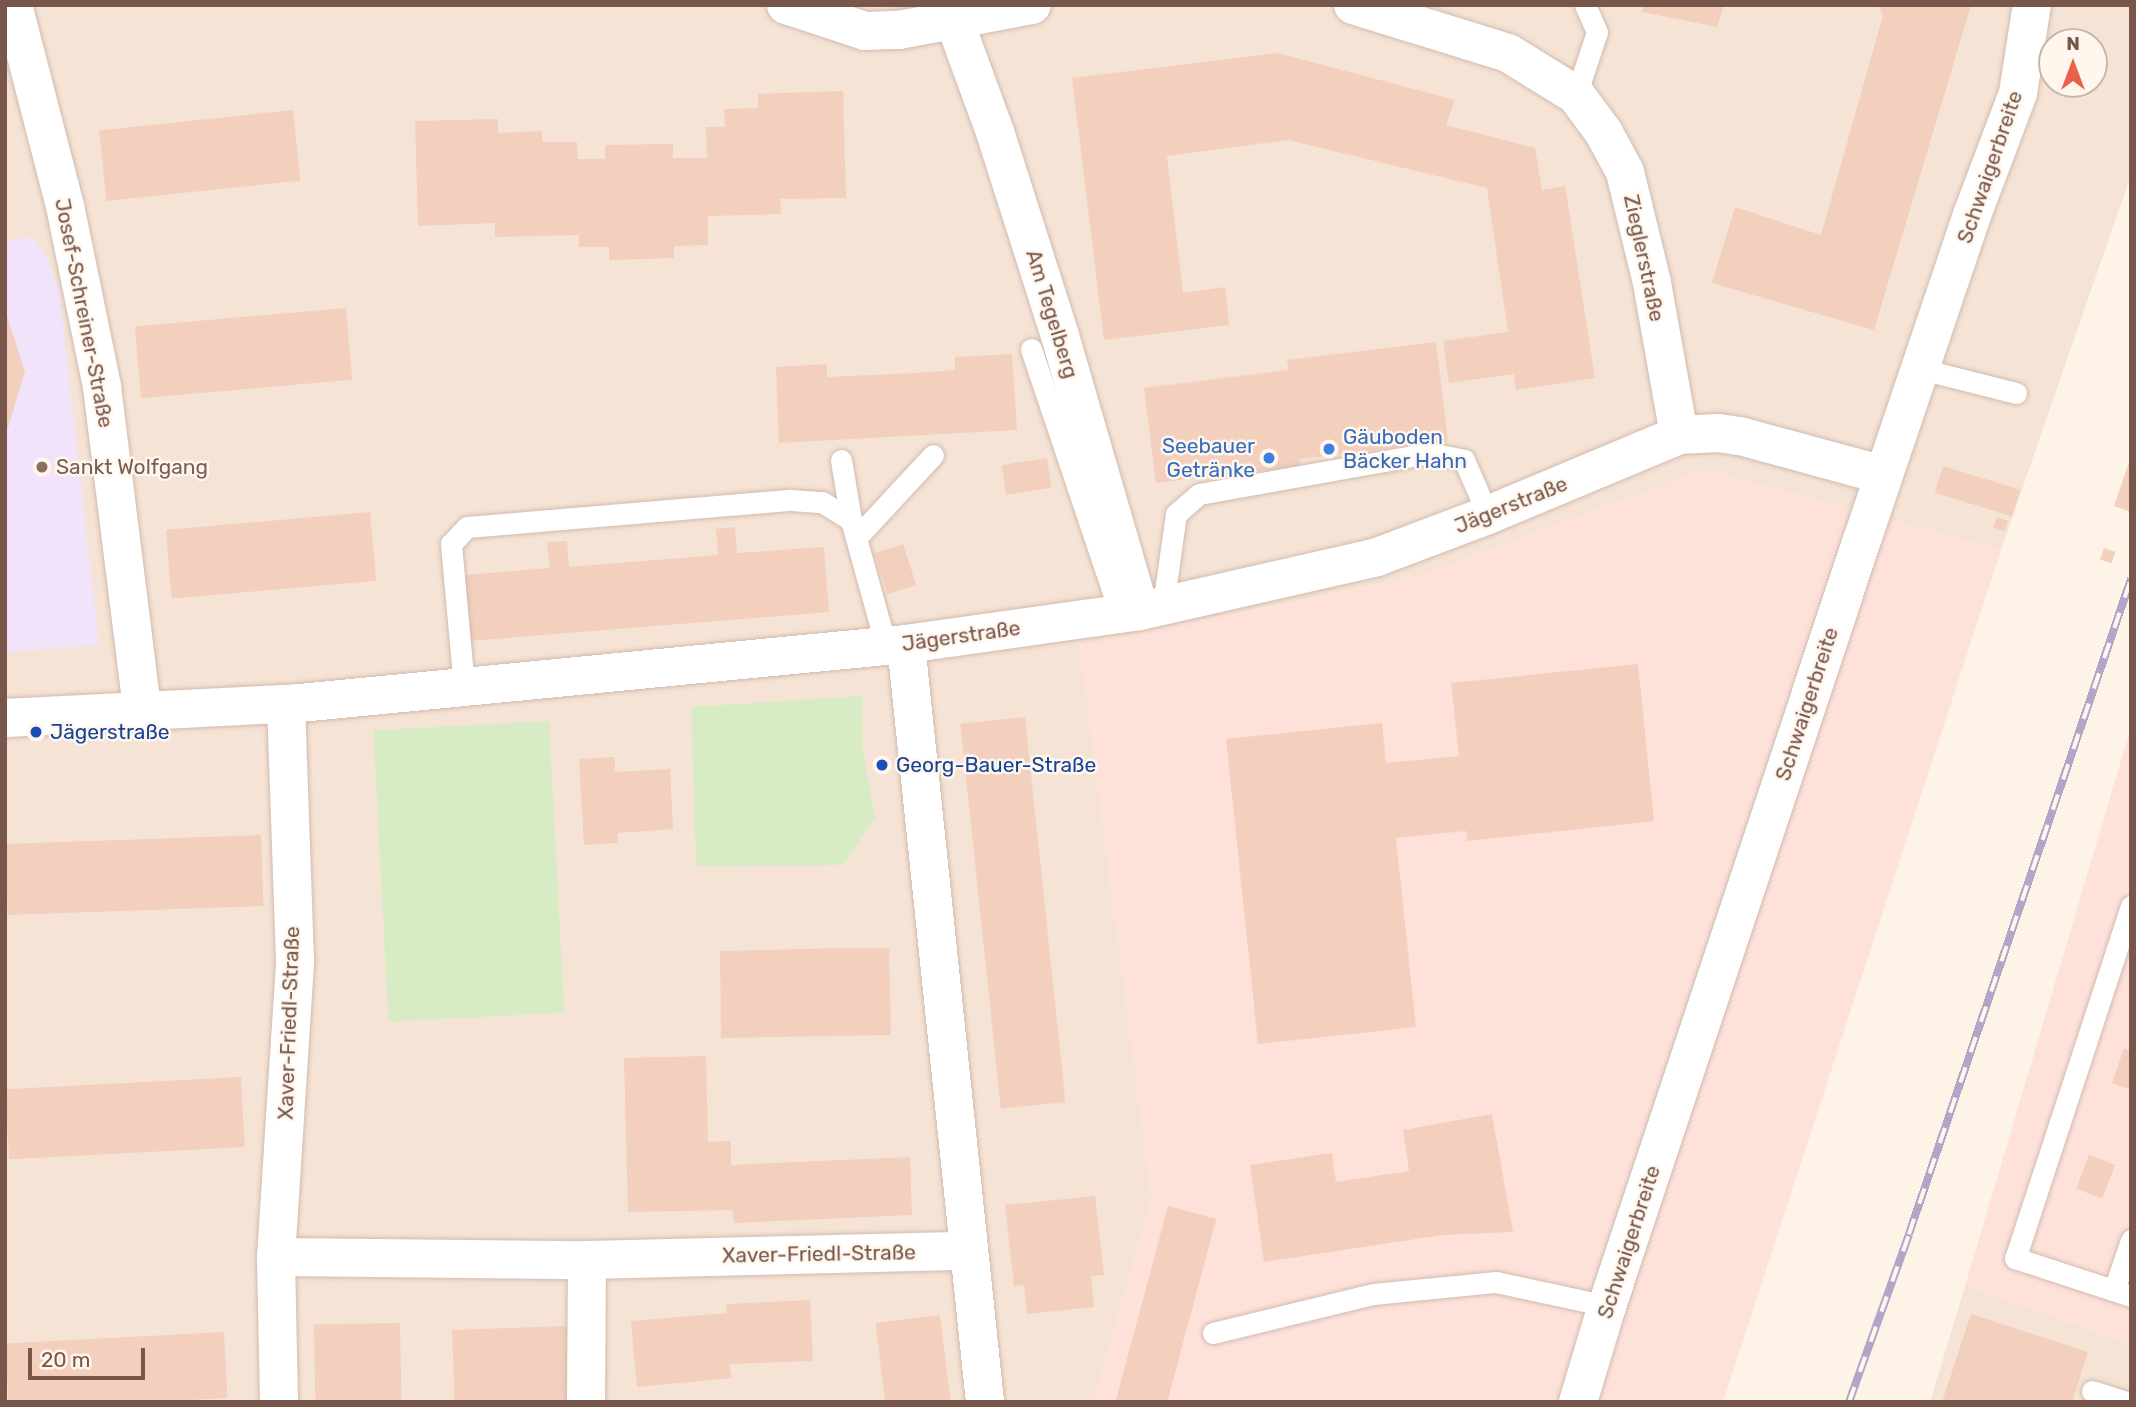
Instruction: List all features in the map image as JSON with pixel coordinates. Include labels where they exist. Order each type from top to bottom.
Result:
[{"type":"street","name":"Josef-Schreiner-Straße","points":[[13,5],[65,206],[102,387],[142,709]]},
{"type":"street","points":[[786,5],[865,31],[899,30],[1032,5]]},
{"type":"street","name":"Zieglerstraße","points":[[1353,5],[1508,53],[1576,94],[1604,133],[1625,172],[1652,283],[1679,435]]},
{"type":"street","name":"Schwaigerbreite","points":[[1578,1402],[1607,1306],[1884,475],[1972,215],[2018,93],[2032,5]]},
{"type":"street","name":"Am Tegelberg","points":[[954,20],[1004,159],[1141,610]]},
{"type":"street","name":"Jägerstraße","points":[[5,718],[142,709],[286,704],[896,645],[1141,610],[1377,557],[1488,516],[1679,435],[1718,433],[1740,436],[1884,475]]},
{"type":"street","points":[[896,645],[985,1402]]},
{"type":"street","name":"Xaver-Friedl-Straße","points":[[279,1402],[276,1257],[295,961],[286,704]]},
{"type":"street","name":"Xaver-Friedl-Straße","points":[[276,1257],[587,1260],[967,1251]]},
{"type":"street","points":[[586,1402],[587,1260]]},
{"type":"lane","points":[[1576,94],[1597,32],[1585,5]]},
{"type":"lane","points":[[1031,349],[1141,610]]},
{"type":"lane","points":[[1921,369],[2016,393]]},
{"type":"lane","points":[[1141,610],[1176,513],[1199,495],[1429,453],[1464,460],[1488,516]]},
{"type":"lane","points":[[854,529],[933,455]]},
{"type":"lane","points":[[841,460],[854,529],[896,645]]},
{"type":"lane","points":[[464,687],[451,544],[467,527],[791,500],[822,502],[854,529]]},
{"type":"lane","points":[[2131,906],[2015,1258],[2122,1293],[2131,1240]]},
{"type":"lane","points":[[1213,1333],[1373,1294],[1496,1282],[1607,1306]]},
{"type":"lane","points":[[2092,1391],[2125,1402]]},
{"type":"shaded area","points":[[5,5],[2131,5],[2131,175],[2001,550],[1705,470],[1420,576],[1080,645],[1152,1199],[1094,1402],[5,1402]]},
{"type":"shaded area","name":"Sankt Wolfgang","points":[[31,237],[43,250],[59,288],[99,645],[5,652],[5,242]]},
{"type":"shaded area","points":[[1705,470],[2001,550],[1723,1402],[1094,1402],[1152,1199],[1080,645],[1420,576]]},
{"type":"shaded area","points":[[2131,727],[2131,1343],[1965,1286]]},
{"type":"shaded area","points":[[1965,1286],[2131,1343],[2131,1402],[1930,1402]]},
{"type":"green space","points":[[862,696],[863,751],[875,817],[843,865],[696,866],[691,707]]},
{"type":"green space","points":[[549,721],[564,1013],[389,1022],[373,730]]},
{"type":"building","points":[[1644,5],[1724,5],[1717,27],[1642,12]]},
{"type":"building","points":[[1878,5],[1971,5],[1874,330],[1712,283],[1735,207],[1821,235],[1883,15]]},
{"type":"building","points":[[1278,53],[1455,100],[1446,125],[1535,148],[1542,190],[1565,186],[1595,378],[1516,390],[1514,374],[1449,383],[1443,341],[1508,332],[1487,188],[1288,140],[1167,156],[1183,293],[1225,287],[1229,325],[1104,340],[1072,78]]},
{"type":"building","points":[[843,91],[846,198],[780,199],[781,214],[708,216],[708,245],[674,246],[674,258],[609,260],[609,247],[579,247],[579,235],[495,237],[495,223],[418,226],[415,121],[498,119],[498,133],[542,131],[542,142],[577,142],[578,159],[605,159],[605,145],[673,144],[673,158],[707,158],[706,127],[725,127],[724,109],[758,108],[758,94]]},
{"type":"building","points":[[293,110],[300,181],[106,201],[99,130]]},
{"type":"building","points":[[346,308],[352,380],[141,398],[135,326]]},
{"type":"building","points":[[6,313],[25,372],[5,434]]},
{"type":"building","points":[[1436,342],[1448,441],[1300,459],[1301,466],[1156,483],[1144,388],[1289,370],[1287,360]]},
{"type":"building","points":[[1012,354],[1017,430],[779,443],[776,367],[827,364],[827,377],[916,373],[955,370],[955,357]]},
{"type":"building","points":[[2131,457],[2131,512],[2114,506]]},
{"type":"building","points":[[1047,458],[1052,488],[1006,495],[1002,465]]},
{"type":"building","points":[[1943,466],[2020,490],[2012,516],[1935,493]]},
{"type":"building","points":[[370,512],[376,581],[172,599],[166,530]]},
{"type":"building","points":[[1997,517],[2008,521],[2005,531],[1993,527]]},
{"type":"building","points":[[735,527],[737,553],[824,547],[829,612],[469,641],[464,575],[550,568],[547,542],[567,541],[569,567],[718,555],[716,529]]},
{"type":"building","points":[[903,544],[916,585],[888,594],[874,553]]},
{"type":"building","points":[[2104,548],[2115,552],[2111,563],[2100,559]]},
{"type":"building","points":[[1638,664],[1654,821],[1467,841],[1466,831],[1396,838],[1416,1027],[1258,1044],[1226,739],[1382,723],[1386,763],[1459,756],[1451,683]]},
{"type":"building","points":[[1025,717],[1065,1102],[1001,1109],[960,724]]},
{"type":"building","points":[[615,757],[615,772],[670,769],[673,829],[618,833],[618,843],[584,845],[579,759]]},
{"type":"building","points":[[261,835],[263,906],[8,915],[5,844]]},
{"type":"building","points":[[889,948],[891,1035],[721,1038],[720,951]]},
{"type":"building","points":[[2124,1048],[2131,1051],[2131,1090],[2112,1083]]},
{"type":"building","points":[[706,1056],[708,1142],[731,1141],[731,1165],[910,1157],[912,1215],[734,1223],[733,1210],[628,1212],[624,1058]]},
{"type":"building","points":[[241,1077],[245,1147],[9,1159],[5,1089]]},
{"type":"building","points":[[1492,1114],[1513,1232],[1443,1235],[1264,1262],[1250,1165],[1332,1153],[1336,1182],[1409,1171],[1403,1130]]},
{"type":"building","points":[[2089,1155],[2115,1165],[2102,1199],[2076,1189]]},
{"type":"building","points":[[1095,1196],[1104,1275],[1091,1276],[1094,1307],[1027,1314],[1024,1285],[1014,1286],[1005,1205]]},
{"type":"building","points":[[1168,1206],[1216,1219],[1167,1402],[1115,1402]]},
{"type":"building","points":[[810,1300],[813,1361],[729,1364],[732,1378],[637,1387],[631,1321],[727,1313],[726,1304]]},
{"type":"building","points":[[1971,1314],[2088,1352],[2072,1402],[1942,1402]]},
{"type":"building","points":[[940,1315],[951,1402],[885,1402],[875,1323]]},
{"type":"building","points":[[400,1323],[401,1402],[315,1402],[314,1325]]},
{"type":"building","points":[[567,1326],[570,1402],[455,1402],[452,1330]]},
{"type":"building","points":[[224,1332],[227,1398],[149,1402],[8,1402],[5,1343]]},
{"type":"railway","points":[[1849,1402],[1909,1234],[2131,579]]},
{"type":"place","name":"Gäuboden Bäcker Hahn","points":[[1329,449]]},
{"type":"place","name":"Seebauer Getränke","points":[[1269,458]]},
{"type":"place","name":"Sankt Wolfgang","points":[[42,467]]},
{"type":"place","name":"Jägerstraße","points":[[36,732]]},
{"type":"place","name":"Georg-Bauer-Straße","points":[[882,765]]}]
